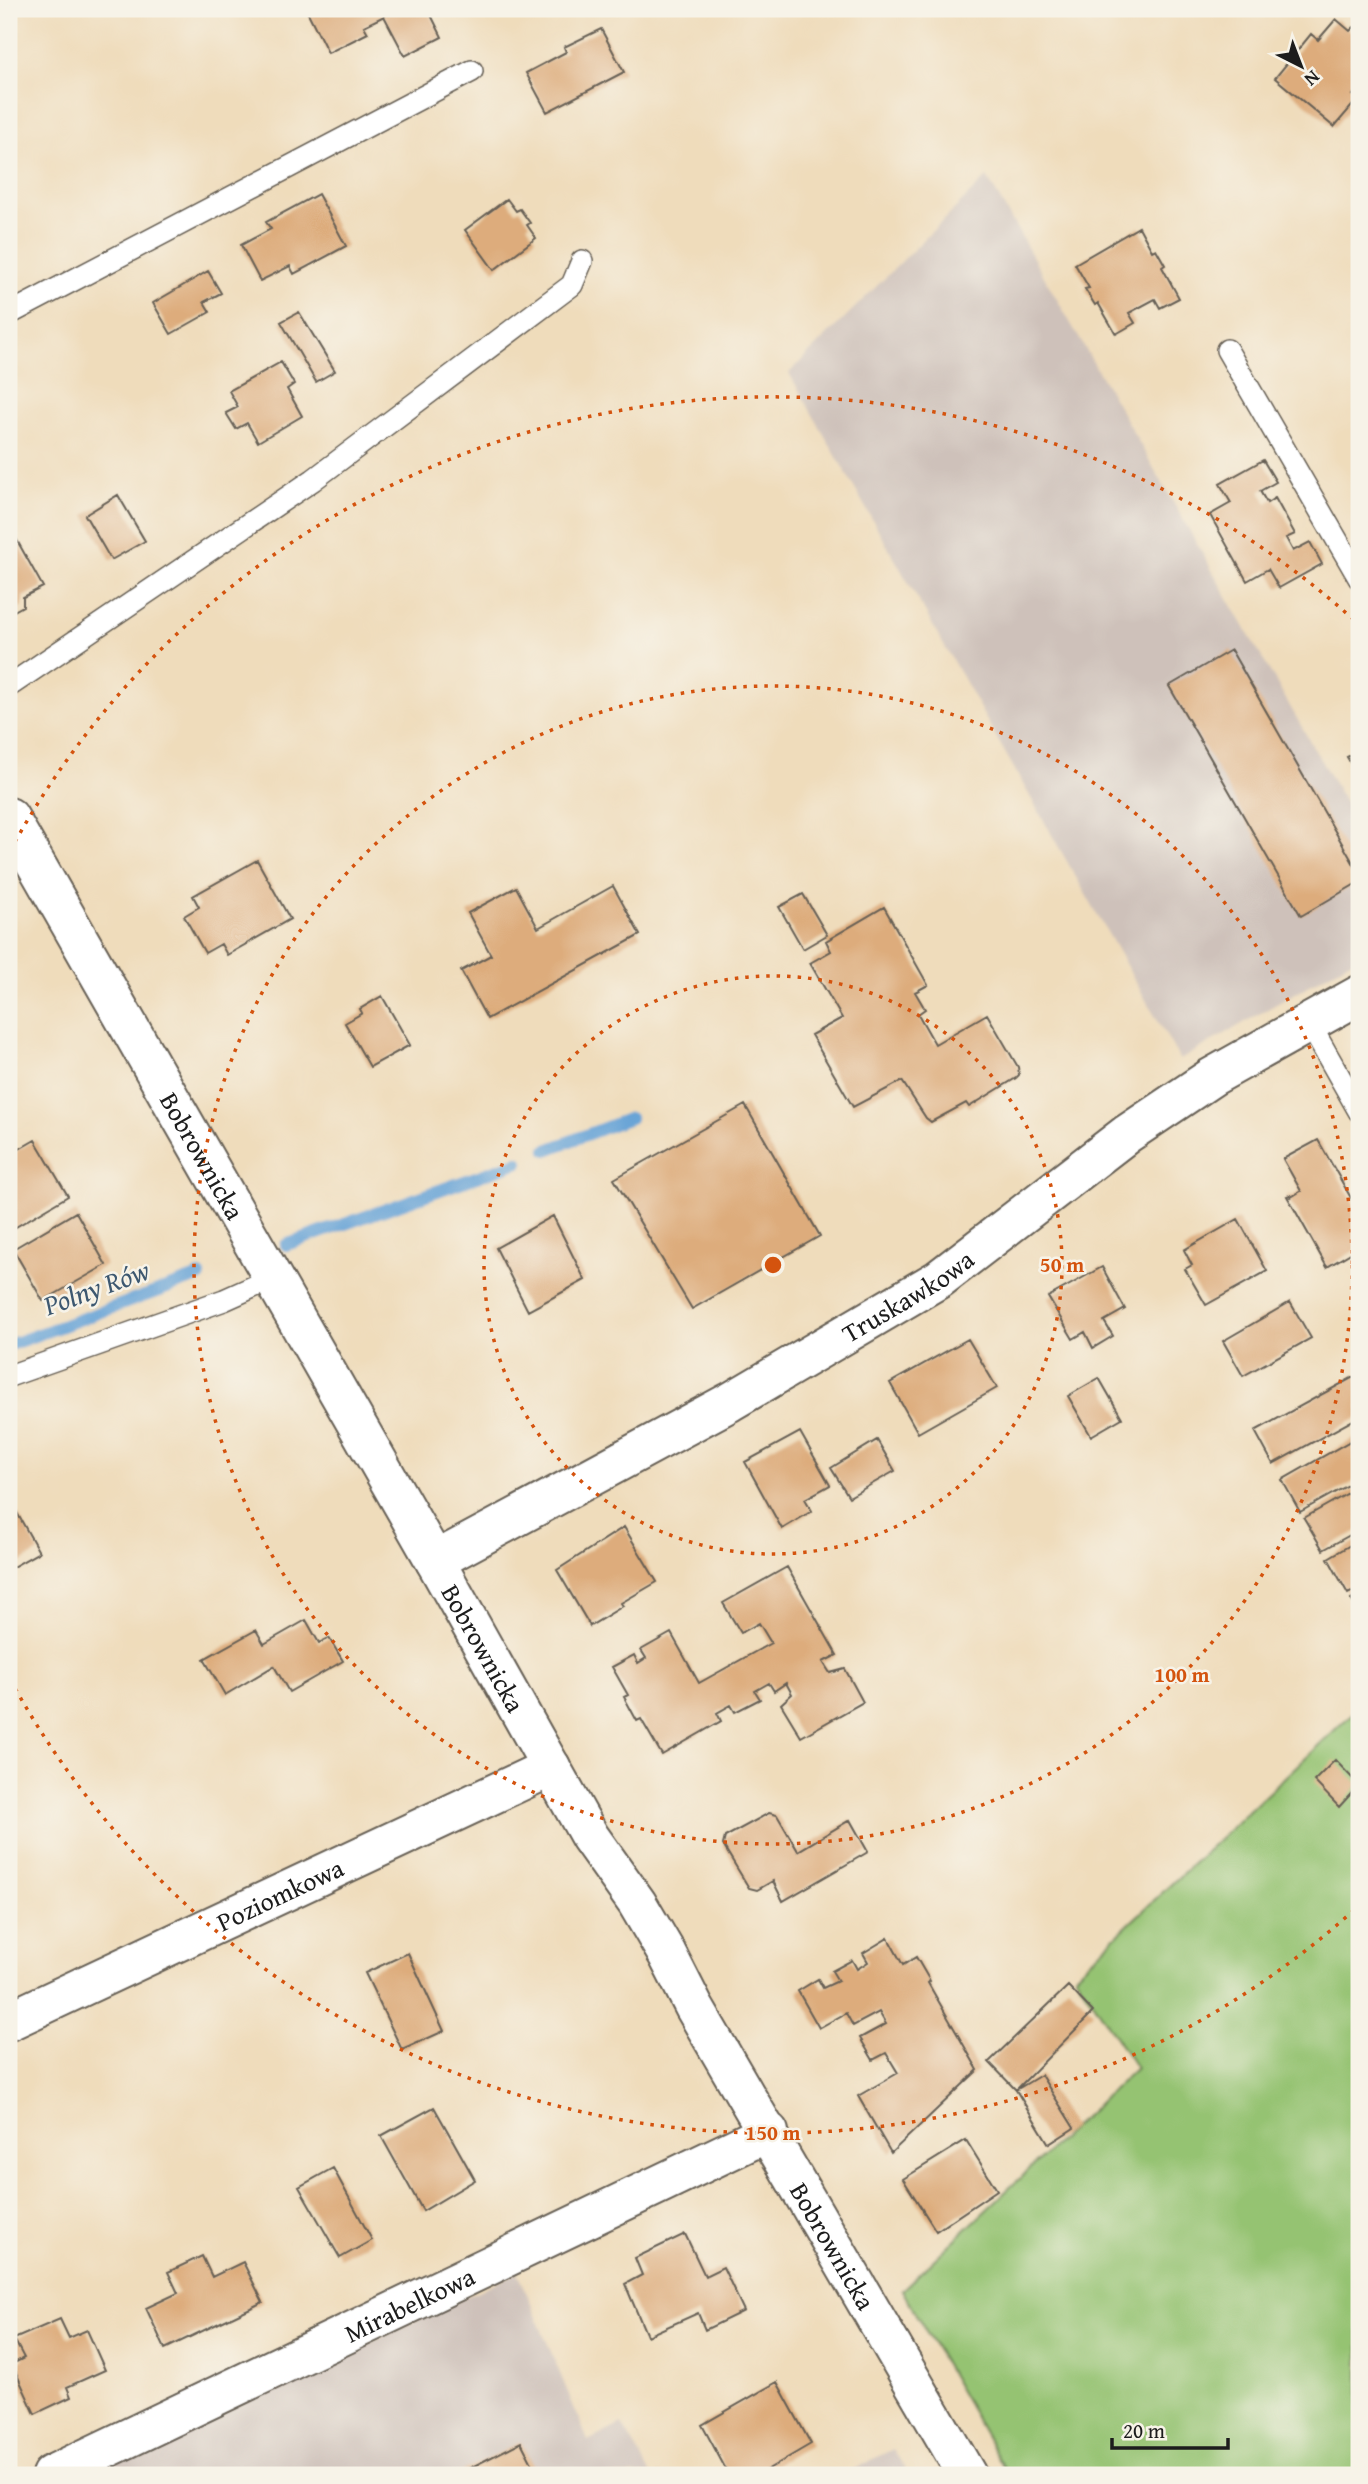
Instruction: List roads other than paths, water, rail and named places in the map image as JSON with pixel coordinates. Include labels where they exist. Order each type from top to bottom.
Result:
[{"type":"street","name":"Bobrownicka","points":[[9,817],[590,1837],[637,1903],[694,2007],[967,2475]]},
{"type":"street","name":"Truskawkowa","points":[[435,1561],[730,1402],[939,1279],[1127,1134],[1212,1077],[1359,995]]},
{"type":"street","name":"Poziomkowa","points":[[9,2021],[551,1768]]},
{"type":"street","name":"Mirabelkowa","points":[[51,2475],[769,2132]]},
{"type":"lane","points":[[9,314],[472,71]]},
{"type":"lane","points":[[9,686],[313,480],[572,285],[582,261]]},
{"type":"lane","points":[[1227,351],[1359,578]]},
{"type":"lane","points":[[1309,1023],[1359,1111]]},
{"type":"lane","points":[[9,1376],[224,1300],[273,1278]]},
{"type":"waterway","points":[[547,1150],[630,1118]]},
{"type":"waterway","points":[[286,1245],[518,1162]]},
{"type":"waterway","name":"Polny Rów","points":[[9,1345],[200,1276]]}]
